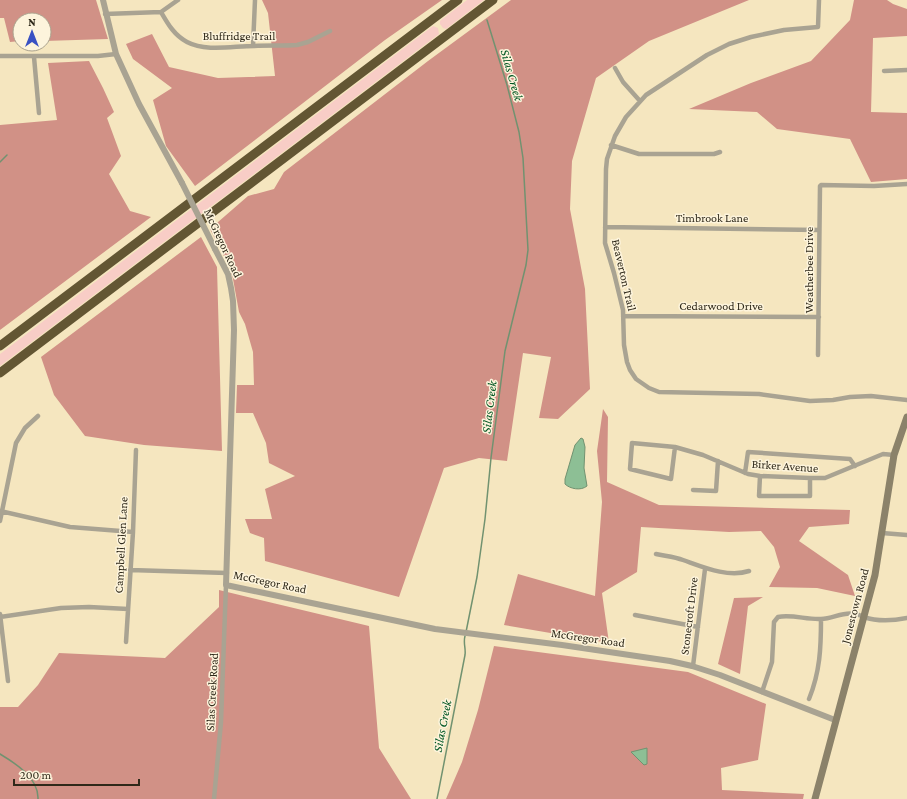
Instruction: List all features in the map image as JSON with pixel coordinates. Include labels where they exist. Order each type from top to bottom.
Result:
[{"type":"highway","points":[[0,346],[458,0]]},
{"type":"highway","points":[[0,373],[493,0]]},
{"type":"main road","name":"Jonestown Road","points":[[815,799],[875,574],[894,455],[905,432],[907,417]]},
{"type":"street","name":"McGregor Road","points":[[103,0],[105,14],[116,54],[138,104],[182,183],[228,274],[233,301],[234,330],[226,585],[435,629],[562,645],[670,661],[693,666],[835,720]]},
{"type":"street","points":[[105,14],[161,12],[178,0]]},
{"type":"street","points":[[253,46],[255,0]]},
{"type":"street","name":"Beaverton Trail","points":[[819,0],[818,27],[784,30],[751,37],[729,44],[707,55],[654,89],[640,100],[623,121],[611,145],[607,159],[605,178],[604,243],[614,273],[624,316],[624,351],[630,370],[636,379],[654,390],[667,393],[759,394],[810,401],[826,401],[850,397],[871,396],[907,400]]},
{"type":"street","name":"Bluffridge Trail","points":[[161,12],[176,34],[192,44],[209,47],[297,45],[308,42],[330,31]]},
{"type":"street","points":[[0,56],[98,56],[116,54]]},
{"type":"street","points":[[34,57],[39,113]]},
{"type":"street","points":[[615,68],[623,82],[640,100]]},
{"type":"street","points":[[884,71],[907,70]]},
{"type":"street","points":[[611,145],[639,154],[714,154],[720,152]]},
{"type":"street","name":"Weatherbee Drive","points":[[818,355],[820,186],[907,184]]},
{"type":"street","name":"Timbrook Lane","points":[[605,227],[819,230]]},
{"type":"street","name":"Cedarwood Drive","points":[[624,316],[819,317]]},
{"type":"street","points":[[0,521],[16,443],[25,428],[38,416]]},
{"type":"street","name":"Birker Avenue","points":[[674,447],[671,479],[630,469],[632,443],[674,447],[685,449],[745,473],[760,476],[825,478],[883,454],[894,455]]},
{"type":"street","name":"Campbell Glen Lane","points":[[126,642],[133,532],[136,450]]},
{"type":"street","points":[[745,473],[748,452],[850,459],[854,466]]},
{"type":"street","points":[[693,490],[716,491],[718,461]]},
{"type":"street","points":[[760,476],[760,496],[810,496],[810,478]]},
{"type":"street","points":[[1,511],[70,527],[133,532]]},
{"type":"street","points":[[882,533],[907,535]]},
{"type":"street","points":[[656,554],[682,560],[705,569],[732,573],[743,573],[749,571]]},
{"type":"street","name":"Stonecroft Drive","points":[[693,666],[705,569]]},
{"type":"street","points":[[130,570],[226,574]]},
{"type":"street","name":"Silas Creek Road","points":[[214,799],[220,738],[226,585]]},
{"type":"street","points":[[8,681],[0,616],[60,608],[89,607],[128,609]]},
{"type":"street","points":[[762,692],[772,662],[774,622],[778,617],[785,616],[821,619],[832,618],[844,613],[855,614],[881,621],[907,618]]},
{"type":"street","points":[[635,615],[698,627]]},
{"type":"street","points":[[809,699],[819,670],[821,650],[821,619]]},
{"type":"shaded area","points":[[0,0],[96,0],[108,39],[52,41],[52,12],[12,12],[12,42],[10,42],[4,18],[0,18]]},
{"type":"shaded area","points":[[262,0],[442,0],[385,40],[195,186],[166,146],[153,100],[172,88],[133,59],[126,44],[152,34],[169,67],[218,78],[275,76],[268,13]]},
{"type":"shaded area","points":[[467,0],[484,0],[446,29],[443,28],[440,21]]},
{"type":"shaded area","points":[[511,0],[749,0],[649,41],[596,78],[572,161],[570,209],[585,289],[590,389],[558,419],[539,418],[551,357],[523,353],[507,461],[479,458],[444,468],[399,597],[265,561],[264,538],[250,533],[245,519],[272,519],[265,489],[295,476],[269,463],[266,443],[253,413],[236,413],[237,385],[254,385],[253,352],[245,324],[239,312],[229,266],[210,229],[248,196],[274,189],[284,172],[428,61]]},
{"type":"shaded area","points":[[854,0],[887,0],[907,9],[907,36],[873,38],[871,112],[907,113],[907,179],[871,182],[850,139],[777,129],[757,112],[689,109],[751,83],[811,61],[850,20]]},
{"type":"shaded area","points":[[433,26],[438,28],[439,34],[0,366],[0,354]]},
{"type":"shaded area","points":[[89,61],[114,112],[107,118],[121,156],[109,174],[130,211],[151,217],[0,330],[0,125],[57,120],[48,63]]},
{"type":"shaded area","points":[[201,237],[217,267],[222,451],[144,445],[85,436],[54,395],[41,357]]},
{"type":"shaded area","points":[[603,409],[608,417],[607,482],[659,505],[850,510],[849,524],[809,527],[799,541],[848,575],[855,596],[817,588],[769,587],[780,567],[774,547],[761,531],[729,532],[641,527],[637,572],[602,593],[609,643],[504,625],[518,574],[595,596],[602,502],[597,451]]},
{"type":"shaded area","points":[[581,438],[583,439],[585,447],[584,468],[587,486],[585,488],[576,489],[565,484],[565,479],[575,445]]},
{"type":"shaded area","points":[[219,590],[369,626],[379,748],[411,799],[0,799],[0,707],[18,707],[38,685],[59,653],[165,658],[219,607]]},
{"type":"shaded area","points":[[763,597],[748,606],[740,674],[718,664],[734,598]]},
{"type":"shaded area","points":[[494,646],[688,672],[766,704],[758,760],[721,768],[722,790],[804,794],[803,799],[446,799],[462,762],[478,710]]},
{"type":"shaded area","points":[[647,748],[647,764],[644,765],[631,752]]},
{"type":"waterway","name":"Silas Creek","points":[[466,632],[477,577],[505,351],[526,265],[528,250],[523,158],[519,132],[507,85],[487,20]]},
{"type":"waterway","points":[[0,162],[7,155]]},
{"type":"waterway","name":"Silas Creek","points":[[437,799],[465,655],[465,636]]},
{"type":"waterway","points":[[0,754],[25,772],[35,784],[38,799]]}]
